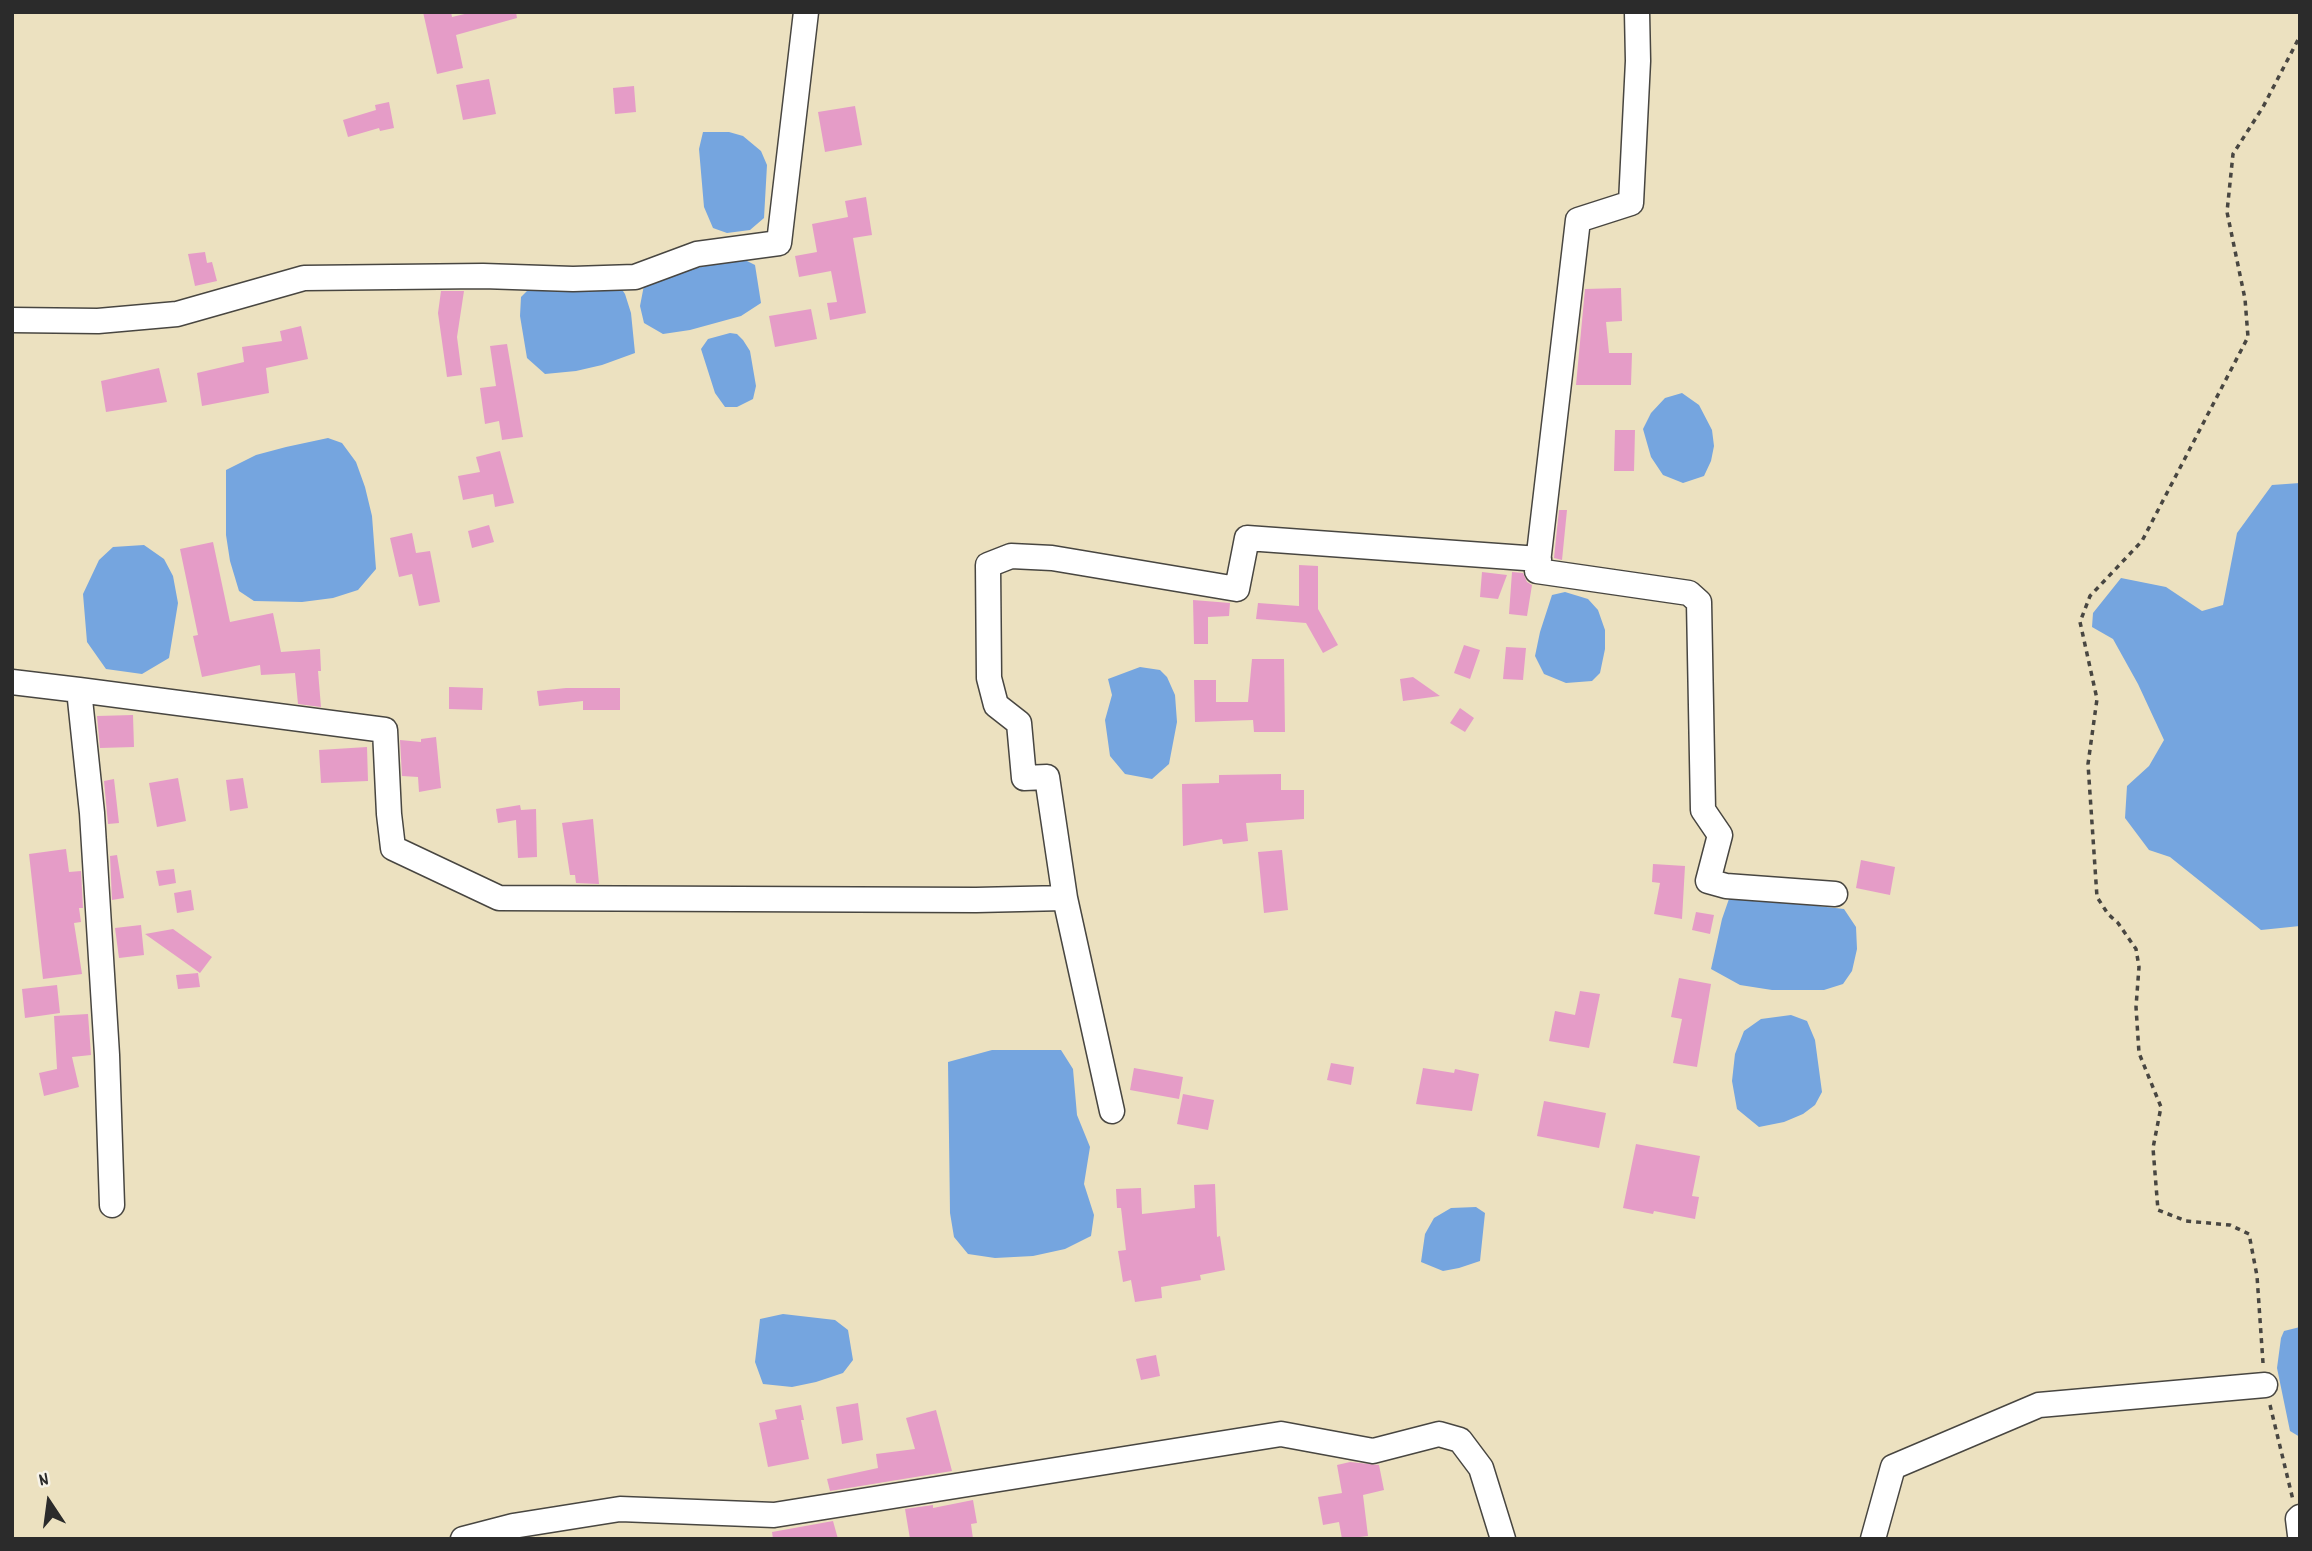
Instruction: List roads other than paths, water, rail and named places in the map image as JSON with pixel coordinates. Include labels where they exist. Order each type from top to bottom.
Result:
[{"type":"street","points":[[12,320],[98,321],[177,314],[304,278],[635,277],[696,254],[779,243],[806,12]]},
{"type":"street","points":[[1637,12],[1639,61],[1631,204],[1578,220],[1537,570],[1689,593],[1699,602],[1703,810],[1720,835],[1708,881],[1726,886],[1835,894]]},
{"type":"street","points":[[1112,1111],[1065,898],[1047,778],[1024,778],[1019,723],[996,705],[989,678],[988,565],[1011,556],[1052,558],[1237,589],[1247,538],[1539,559]]},
{"type":"street","points":[[12,682],[385,730],[393,848],[499,898],[1065,898]]},
{"type":"street","points":[[79,691],[92,813],[107,1055],[112,1205]]},
{"type":"street","points":[[1873,1539],[1894,1467],[2039,1405],[2265,1385]]},
{"type":"street","points":[[463,1539],[513,1526],[620,1509],[774,1515],[1281,1434],[1373,1451],[1438,1434],[1460,1440],[1481,1468],[1503,1539]]},
{"type":"water","points":[[703,132],[729,132],[743,136],[761,151],[767,165],[764,218],[750,230],[727,233],[713,228],[704,207],[699,149]]},
{"type":"water","points":[[735,259],[755,265],[761,303],[741,316],[690,330],[663,334],[644,323],[640,306],[645,280]]},
{"type":"water","points":[[619,285],[631,313],[635,353],[602,365],[545,374],[527,358],[520,316],[521,297],[529,289]]},
{"type":"water","points":[[730,333],[737,334],[750,351],[756,386],[753,399],[737,407],[725,407],[715,393],[701,349],[708,339]]},
{"type":"water","points":[[1682,393],[1699,405],[1712,430],[1714,446],[1704,476],[1683,483],[1663,475],[1651,457],[1643,429],[1651,413],[1665,398]]},
{"type":"water","points":[[328,438],[342,443],[356,462],[372,516],[376,569],[358,590],[333,598],[302,602],[254,601],[239,591],[230,561],[226,535],[226,470],[256,455]]},
{"type":"water","points":[[2300,483],[2300,926],[2261,930],[2170,857],[2149,850],[2125,818],[2127,786],[2149,766],[2164,740],[2113,639],[2092,627],[2093,613],[2121,578],[2166,587],[2202,611],[2223,605],[2237,533],[2272,485]]},
{"type":"water","points":[[144,545],[164,559],[173,576],[178,603],[169,658],[142,674],[106,669],[87,642],[83,594],[99,560],[113,547]]},
{"type":"water","points":[[1565,592],[1588,599],[1598,610],[1605,630],[1605,649],[1600,673],[1592,681],[1566,683],[1544,674],[1535,656],[1552,595]]},
{"type":"water","points":[[1140,667],[1160,670],[1167,677],[1175,695],[1177,722],[1169,764],[1152,779],[1125,774],[1110,756],[1105,720],[1112,695],[1108,679]]},
{"type":"water","points":[[1730,896],[1844,909],[1856,927],[1857,949],[1852,971],[1843,984],[1824,990],[1772,990],[1740,985],[1711,969]]},
{"type":"water","points":[[1791,1015],[1807,1021],[1815,1040],[1822,1092],[1815,1105],[1803,1114],[1784,1122],[1759,1127],[1737,1109],[1732,1081],[1735,1054],[1744,1031],[1761,1019]]},
{"type":"water","points":[[992,1050],[1061,1050],[1073,1069],[1077,1115],[1090,1147],[1084,1184],[1094,1215],[1091,1236],[1065,1249],[1033,1256],[995,1258],[968,1254],[954,1237],[950,1213],[948,1062]]},
{"type":"water","points":[[1476,1207],[1485,1213],[1480,1261],[1443,1271],[1421,1262],[1425,1234],[1434,1218],[1451,1208]]},
{"type":"water","points":[[783,1314],[835,1320],[848,1330],[853,1360],[843,1373],[792,1387],[763,1384],[755,1362],[760,1319]]},
{"type":"water","points":[[2300,1327],[2300,1437],[2290,1431],[2277,1368],[2284,1331]]}]
